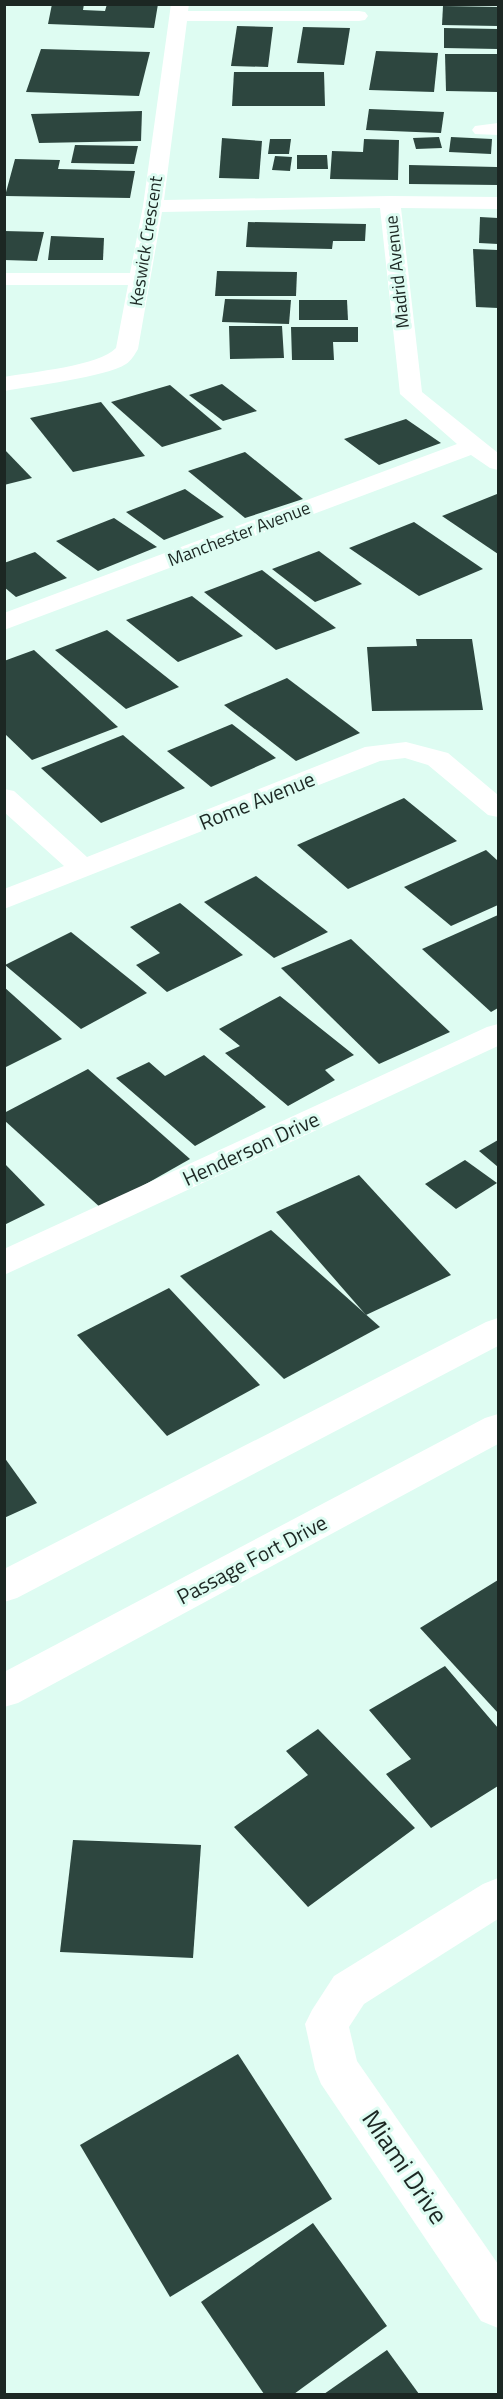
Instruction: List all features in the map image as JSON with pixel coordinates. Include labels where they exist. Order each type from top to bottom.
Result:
[{"type":"street","points":[[179,10],[358,16]]},
{"type":"street","name":"Keswick Crescent","points":[[4,384],[96,367],[118,359],[127,349],[153,206],[179,10]]},
{"type":"street","points":[[390,202],[498,203]]},
{"type":"street","name":"Madrid Avenue","points":[[153,206],[390,202],[411,394],[472,446],[498,463]]},
{"type":"street","points":[[4,279],[138,279]]},
{"type":"street","name":"Manchester Avenue","points":[[4,622],[472,446]]},
{"type":"street","name":"Rome Avenue","points":[[4,900],[375,753],[406,750],[438,759],[498,809]]},
{"type":"street","points":[[4,797],[84,869]]},
{"type":"street","name":"Henderson Drive","points":[[4,1263],[498,1034]]},
{"type":"street","points":[[4,1587],[498,1331]]},
{"type":"street","name":"Passage Fort Drive","points":[[4,1691],[498,1428]]},
{"type":"street","name":"Miami Drive","points":[[498,1897],[349,1990],[327,2024],[337,2068],[498,2304]]},
{"type":"building","points":[[52,4],[84,4],[83,10],[105,11],[107,4],[158,4],[154,28],[48,24]]},
{"type":"building","points":[[443,6],[498,7],[498,26],[442,25]]},
{"type":"building","points":[[237,26],[273,27],[268,67],[231,66]]},
{"type":"building","points":[[303,27],[350,28],[344,65],[297,63]]},
{"type":"building","points":[[444,28],[498,29],[498,49],[444,48]]},
{"type":"building","points":[[41,49],[150,52],[139,96],[26,92]]},
{"type":"building","points":[[376,51],[438,53],[434,92],[369,90]]},
{"type":"building","points":[[445,54],[498,54],[498,92],[446,91]]},
{"type":"building","points":[[234,72],[324,72],[325,106],[232,106]]},
{"type":"building","points":[[369,109],[444,112],[441,133],[366,130]]},
{"type":"building","points":[[142,111],[141,141],[39,143],[31,114]]},
{"type":"building","points":[[439,137],[442,148],[416,149],[413,138]]},
{"type":"building","points":[[451,137],[492,139],[491,154],[449,152]]},
{"type":"building","points":[[222,138],[262,141],[259,179],[219,178]]},
{"type":"building","points":[[270,139],[291,139],[289,154],[268,154]]},
{"type":"building","points":[[364,139],[399,140],[398,180],[330,179],[332,151],[363,152]]},
{"type":"building","points":[[75,145],[138,146],[134,164],[71,163]]},
{"type":"building","points":[[297,155],[327,155],[328,169],[297,169]]},
{"type":"building","points":[[275,156],[292,157],[290,171],[272,170]]},
{"type":"building","points":[[15,159],[60,160],[58,169],[135,171],[130,198],[5,196]]},
{"type":"building","points":[[409,165],[497,167],[498,185],[409,184]]},
{"type":"building","points":[[480,217],[498,218],[498,244],[479,243]]},
{"type":"building","points":[[248,222],[366,224],[365,241],[333,241],[332,249],[246,247]]},
{"type":"building","points":[[4,231],[44,232],[37,261],[4,260]]},
{"type":"building","points":[[51,236],[104,238],[103,260],[48,260]]},
{"type":"building","points":[[473,249],[498,250],[498,308],[476,307]]},
{"type":"building","points":[[217,271],[297,272],[296,296],[215,296]]},
{"type":"building","points":[[225,299],[291,300],[289,324],[222,322]]},
{"type":"building","points":[[299,300],[347,300],[348,320],[299,320]]},
{"type":"building","points":[[229,326],[282,326],[284,358],[230,359]]},
{"type":"building","points":[[291,327],[358,327],[358,342],[333,342],[334,360],[292,360]]},
{"type":"building","points":[[222,384],[257,411],[223,421],[189,395]]},
{"type":"building","points":[[170,385],[222,429],[162,447],[111,402]]},
{"type":"building","points":[[101,402],[145,456],[73,472],[30,418]]},
{"type":"building","points":[[406,419],[441,443],[379,465],[344,439]]},
{"type":"building","points":[[4,449],[32,478],[4,485]]},
{"type":"building","points":[[245,452],[303,499],[245,518],[188,471]]},
{"type":"building","points":[[185,489],[224,517],[164,540],[126,512]]},
{"type":"building","points":[[498,495],[498,554],[442,516]]},
{"type":"building","points":[[114,518],[157,547],[98,571],[56,541]]},
{"type":"building","points":[[414,522],[483,569],[419,596],[349,548]]},
{"type":"building","points":[[319,551],[362,584],[315,602],[272,569]]},
{"type":"building","points":[[35,552],[67,578],[16,597],[4,587],[4,563]]},
{"type":"building","points":[[262,570],[336,628],[276,650],[204,592]]},
{"type":"building","points":[[192,596],[243,636],[178,662],[126,620]]},
{"type":"building","points":[[107,630],[179,687],[126,709],[55,650]]},
{"type":"building","points":[[416,639],[472,639],[483,710],[372,711],[367,647],[417,646]]},
{"type":"building","points":[[34,650],[118,727],[32,760],[4,733],[4,661]]},
{"type":"building","points":[[287,678],[360,733],[296,761],[224,705]]},
{"type":"building","points":[[232,724],[276,758],[211,787],[167,751]]},
{"type":"building","points":[[123,735],[185,788],[101,823],[41,768]]},
{"type":"building","points":[[404,798],[457,841],[348,889],[297,845]]},
{"type":"building","points":[[486,850],[498,861],[498,905],[451,926],[404,887]]},
{"type":"building","points":[[256,876],[328,932],[274,958],[204,902]]},
{"type":"building","points":[[180,903],[243,955],[167,992],[136,965],[160,953],[130,927]]},
{"type":"building","points":[[498,915],[498,1008],[491,1012],[422,949]]},
{"type":"building","points":[[71,932],[147,993],[81,1029],[5,965]]},
{"type":"building","points":[[351,939],[450,1032],[379,1064],[281,968]]},
{"type":"building","points":[[4,987],[62,1039],[4,1068]]},
{"type":"building","points":[[280,996],[354,1055],[325,1070],[335,1080],[288,1106],[225,1053],[240,1046],[219,1029]]},
{"type":"building","points":[[204,1055],[266,1107],[195,1146],[116,1078],[149,1062],[165,1076]]},
{"type":"building","points":[[88,1069],[190,1159],[102,1209],[4,1120],[4,1113]]},
{"type":"building","points":[[498,1140],[498,1167],[479,1151]]},
{"type":"building","points":[[465,1160],[497,1183],[456,1209],[425,1184]]},
{"type":"building","points":[[4,1163],[45,1205],[4,1225]]},
{"type":"building","points":[[359,1175],[451,1275],[366,1315],[276,1212]]},
{"type":"building","points":[[271,1230],[380,1327],[284,1379],[180,1276]]},
{"type":"building","points":[[169,1288],[260,1385],[167,1436],[77,1335]]},
{"type":"building","points":[[4,1457],[37,1503],[4,1518]]},
{"type":"building","points":[[498,1580],[498,1713],[420,1628]]},
{"type":"building","points":[[445,1666],[498,1728],[498,1786],[431,1828],[386,1774],[411,1759],[369,1710]]},
{"type":"building","points":[[318,1729],[415,1828],[308,1907],[234,1827],[308,1775],[286,1751]]},
{"type":"building","points":[[73,1840],[201,1845],[193,1958],[60,1952]]},
{"type":"building","points":[[238,2054],[332,2199],[170,2297],[80,2145]]},
{"type":"building","points":[[313,2223],[387,2326],[294,2394],[264,2394],[201,2302]]},
{"type":"building","points":[[387,2350],[419,2394],[324,2394]]}]
